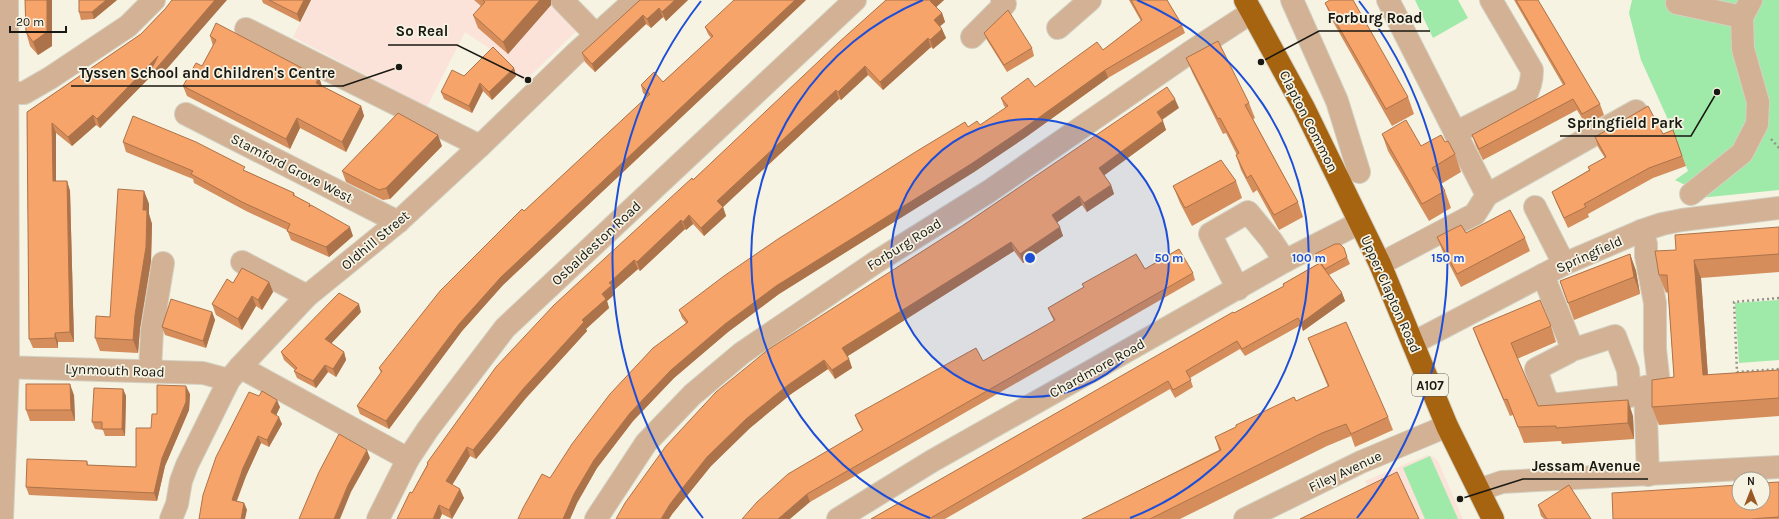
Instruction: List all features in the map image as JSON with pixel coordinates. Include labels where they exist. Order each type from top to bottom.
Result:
[{"type":"highway","name":"Clapton Common","points":[[1248,6],[1304,108],[1359,222]]},
{"type":"highway","name":"Upper Clapton Road","points":[[1359,222],[1380,264],[1447,426],[1493,519]]},
{"type":"street","points":[[2,519],[8,93],[7,0]]},
{"type":"street","points":[[8,93],[24,93],[50,78],[128,26],[154,0]]},
{"type":"street","points":[[562,0],[596,35]]},
{"type":"street","name":"Oldhill Street","points":[[171,519],[177,504],[181,481],[187,465],[234,373],[307,296],[398,222],[635,0]]},
{"type":"street","name":"Osbaldeston Road","points":[[378,519],[408,459],[428,429],[505,328],[855,0]]},
{"type":"street","points":[[972,37],[1005,4],[1002,0]]},
{"type":"street","points":[[1058,28],[1090,0]]},
{"type":"street","points":[[1292,0],[1337,101],[1359,172]]},
{"type":"street","points":[[1388,0],[1454,133],[1487,195]]},
{"type":"street","points":[[1454,133],[1524,98],[1529,91],[1532,80],[1532,70],[1491,0]]},
{"type":"street","points":[[1677,3],[1746,8],[1743,49],[1758,102],[1757,124],[1742,153],[1691,194]]},
{"type":"street","name":"Forburg Road","points":[[596,519],[646,443],[692,395],[742,353],[876,262],[988,192],[1189,53],[1248,6]]},
{"type":"street","points":[[246,29],[480,146]]},
{"type":"street","points":[[1380,264],[1475,214],[1487,195],[1636,111]]},
{"type":"street","name":"Stamford Grove West","points":[[186,114],[398,222]]},
{"type":"street","points":[[1534,207],[1564,264]]},
{"type":"street","name":"Springfield","points":[[1413,344],[1564,264],[1641,231],[1662,224],[1682,220],[1779,208]]},
{"type":"street","points":[[1238,289],[1210,234],[1248,212],[1271,240],[1285,261]]},
{"type":"street","name":"Chardmore Road","points":[[838,519],[932,461],[1285,261],[1359,222]]},
{"type":"street","points":[[1641,231],[1646,244],[1646,256],[1654,303],[1659,385],[1645,387],[1648,475]]},
{"type":"street","points":[[242,262],[307,296]]},
{"type":"street","points":[[150,371],[152,330],[163,263]]},
{"type":"street","points":[[1543,275],[1571,345]]},
{"type":"street","name":"Lynmouth Road","points":[[4,367],[234,373],[408,459]]},
{"type":"street","name":"Filey Avenue","points":[[1245,519],[1361,462],[1447,426]]},
{"type":"street","points":[[1479,490],[1502,482],[1779,467]]},
{"type":"path","points":[[1779,298],[1734,302],[1737,372],[1779,369]]},
{"type":"shaded area","points":[[312,0],[578,0],[594,14],[524,82],[496,53],[465,32],[427,107],[293,37]]},
{"type":"shaded area","points":[[1427,455],[1434,457],[1438,461],[1463,519],[1382,519],[1365,481]]},
{"type":"green space","points":[[1415,0],[1458,0],[1468,18],[1433,38]]},
{"type":"green space","points":[[1632,0],[1779,0],[1779,190],[1699,198],[1693,189],[1675,180],[1688,171],[1670,124],[1641,60],[1629,13]]},
{"type":"green space","points":[[1779,300],[1779,360],[1739,363],[1735,303]]},
{"type":"green space","points":[[1430,456],[1458,519],[1425,519],[1403,468]]},
{"type":"building","points":[[25,0],[47,0],[47,32],[33,42],[26,32]]},
{"type":"building","points":[[79,0],[106,0],[92,12],[79,12]]},
{"type":"building","points":[[172,0],[215,0],[155,70],[152,68],[158,56],[97,119],[93,115],[68,137],[52,123],[53,181],[67,181],[70,332],[55,333],[55,338],[29,339],[27,112],[141,34]]},
{"type":"building","points":[[269,0],[304,0],[297,14]]},
{"type":"building","points":[[483,0],[540,0],[503,42],[473,15],[485,2]]},
{"type":"building","points":[[640,0],[675,0],[662,12],[659,8],[647,19],[643,15],[592,64],[582,53]]},
{"type":"building","points":[[734,0],[795,0],[501,277],[459,324],[386,421],[357,406],[382,371],[379,368],[440,291],[522,209],[524,211],[650,94],[641,85],[654,72],[663,82],[713,36],[705,27]]},
{"type":"building","points":[[886,0],[931,0],[930,1],[942,13],[934,20],[942,29],[930,40],[928,38],[880,82],[865,66],[838,92],[836,90],[717,201],[723,207],[701,228],[689,215],[683,222],[681,220],[637,262],[634,260],[609,283],[612,285],[602,294],[606,299],[582,320],[584,322],[523,389],[473,450],[467,447],[446,481],[460,489],[449,510],[439,505],[433,519],[397,519],[410,492],[412,493],[428,464],[427,463],[496,367],[554,305],[692,178],[693,180],[838,43]]},
{"type":"building","points":[[1131,0],[1167,0],[1182,25],[1105,70],[1023,129],[971,164],[776,286],[725,324],[671,370],[630,413],[594,460],[574,494],[563,519],[518,519],[542,474],[550,478],[572,444],[610,394],[653,348],[688,322],[679,310],[724,276],[778,239],[917,151],[965,122],[968,127],[977,121],[980,125],[1008,106],[1001,98],[1028,78],[1035,87],[1097,42],[1103,50],[1142,20]]},
{"type":"building","points":[[1330,0],[1353,0],[1408,97],[1386,109],[1325,3]]},
{"type":"building","points":[[1516,0],[1538,0],[1600,104],[1582,114],[1573,99],[1479,149],[1472,135],[1565,84]]},
{"type":"building","points":[[1008,10],[1032,48],[1004,65],[984,33]]},
{"type":"building","points":[[216,23],[319,77],[316,83],[361,106],[342,142],[297,118],[286,139],[183,86],[196,63],[202,66],[216,40],[210,36]]},
{"type":"building","points":[[1218,41],[1249,103],[1245,105],[1298,202],[1274,215],[1251,175],[1247,178],[1236,155],[1239,153],[1220,118],[1218,119],[1186,58]]},
{"type":"building","points":[[493,47],[514,68],[489,92],[480,83],[469,106],[441,92],[452,70],[464,76]]},
{"type":"building","points":[[1167,87],[1175,99],[1157,112],[1163,121],[1099,168],[1111,185],[1084,203],[1079,196],[1052,215],[1060,227],[1020,254],[1011,242],[842,348],[849,359],[832,370],[824,360],[788,385],[746,419],[707,457],[670,504],[661,519],[616,519],[625,503],[666,446],[716,392],[769,349],[962,226]]},
{"type":"building","points":[[1648,106],[1663,134],[1673,130],[1682,156],[1649,168],[1584,204],[1586,207],[1564,218],[1552,192],[1590,170],[1588,167],[1606,157],[1595,137]]},
{"type":"building","points":[[398,113],[438,135],[386,188],[379,190],[342,171]]},
{"type":"building","points":[[133,116],[196,142],[245,167],[243,170],[294,193],[293,195],[310,204],[309,207],[311,205],[350,227],[326,247],[287,231],[290,224],[242,202],[191,174],[193,171],[123,142]]},
{"type":"building","points":[[1406,120],[1421,146],[1441,135],[1445,142],[1448,141],[1455,154],[1432,168],[1445,191],[1422,204],[1382,134]]},
{"type":"building","points":[[1221,160],[1236,181],[1185,208],[1173,186]]},
{"type":"building","points":[[118,189],[144,191],[143,210],[147,210],[146,247],[135,315],[133,340],[95,338],[96,316],[110,317]]},
{"type":"building","points":[[1510,210],[1525,238],[1457,274],[1437,237],[1461,225],[1466,233]]},
{"type":"building","points":[[1779,227],[1779,254],[1694,260],[1703,375],[1779,370],[1779,398],[1652,407],[1652,380],[1674,377],[1667,275],[1659,275],[1655,251],[1676,250],[1675,235]]},
{"type":"building","points":[[1335,244],[1340,244],[1344,248],[1347,257],[1325,269],[1315,254]]},
{"type":"building","points":[[1179,249],[1193,273],[807,494],[778,519],[742,519],[757,502],[788,474],[863,430],[855,415],[976,348],[983,361],[1055,320],[1048,308],[1084,287],[1082,284],[1136,254],[1145,269]]},
{"type":"building","points":[[1630,254],[1634,277],[1568,303],[1560,281]]},
{"type":"building","points":[[1320,263],[1342,293],[1301,323],[1298,318],[1242,349],[1237,341],[1186,371],[1191,380],[1173,390],[1168,381],[929,519],[871,519],[1233,312],[1234,313],[1284,286],[1283,284]]},
{"type":"building","points":[[242,268],[269,282],[258,300],[252,296],[238,319],[212,304],[227,279],[233,283]]},
{"type":"building","points":[[339,293],[359,304],[325,339],[344,352],[333,369],[325,365],[313,381],[294,371],[297,368],[281,352]]},
{"type":"building","points":[[171,299],[212,312],[203,341],[162,327]]},
{"type":"building","points":[[1540,300],[1551,326],[1511,343],[1538,406],[1628,400],[1628,423],[1556,428],[1556,426],[1518,427],[1507,399],[1504,400],[1473,328]]},
{"type":"building","points":[[1346,322],[1388,417],[1351,434],[1346,424],[1322,433],[1150,519],[1082,519],[1221,450],[1215,437],[1236,427],[1236,425],[1294,397],[1296,401],[1329,386],[1308,338]]},
{"type":"building","points":[[26,384],[70,384],[71,410],[26,410]]},
{"type":"building","points":[[157,385],[186,386],[186,402],[162,458],[154,493],[26,487],[27,459],[87,461],[87,465],[136,467],[136,428],[151,428],[152,414],[157,414]]},
{"type":"building","points":[[94,388],[123,389],[122,429],[102,429],[102,422],[92,422]]},
{"type":"building","points":[[262,391],[277,400],[271,412],[279,417],[267,440],[258,436],[243,468],[232,500],[244,503],[241,519],[199,519],[203,495],[216,457],[249,392],[259,396]]},
{"type":"building","points":[[339,434],[367,450],[348,485],[334,519],[299,519],[319,472]]},
{"type":"building","points":[[1397,472],[1419,519],[1300,519]]},
{"type":"building","points":[[1771,482],[1779,482],[1779,517],[1750,519],[1613,519],[1612,493],[1731,486],[1731,511],[1771,511]]},
{"type":"building","points":[[1569,485],[1591,519],[1547,519],[1538,505]]},
{"type":"place","name":"Forburg Road","points":[[1261,62]]},
{"type":"place","name":"Tyssen School and Children's Centre","points":[[399,67]]},
{"type":"place","name":"So Real","points":[[528,80]]},
{"type":"place","name":"Springfield Park","points":[[1717,92]]},
{"type":"place","name":"Jessam Avenue","points":[[1460,499]]}]
